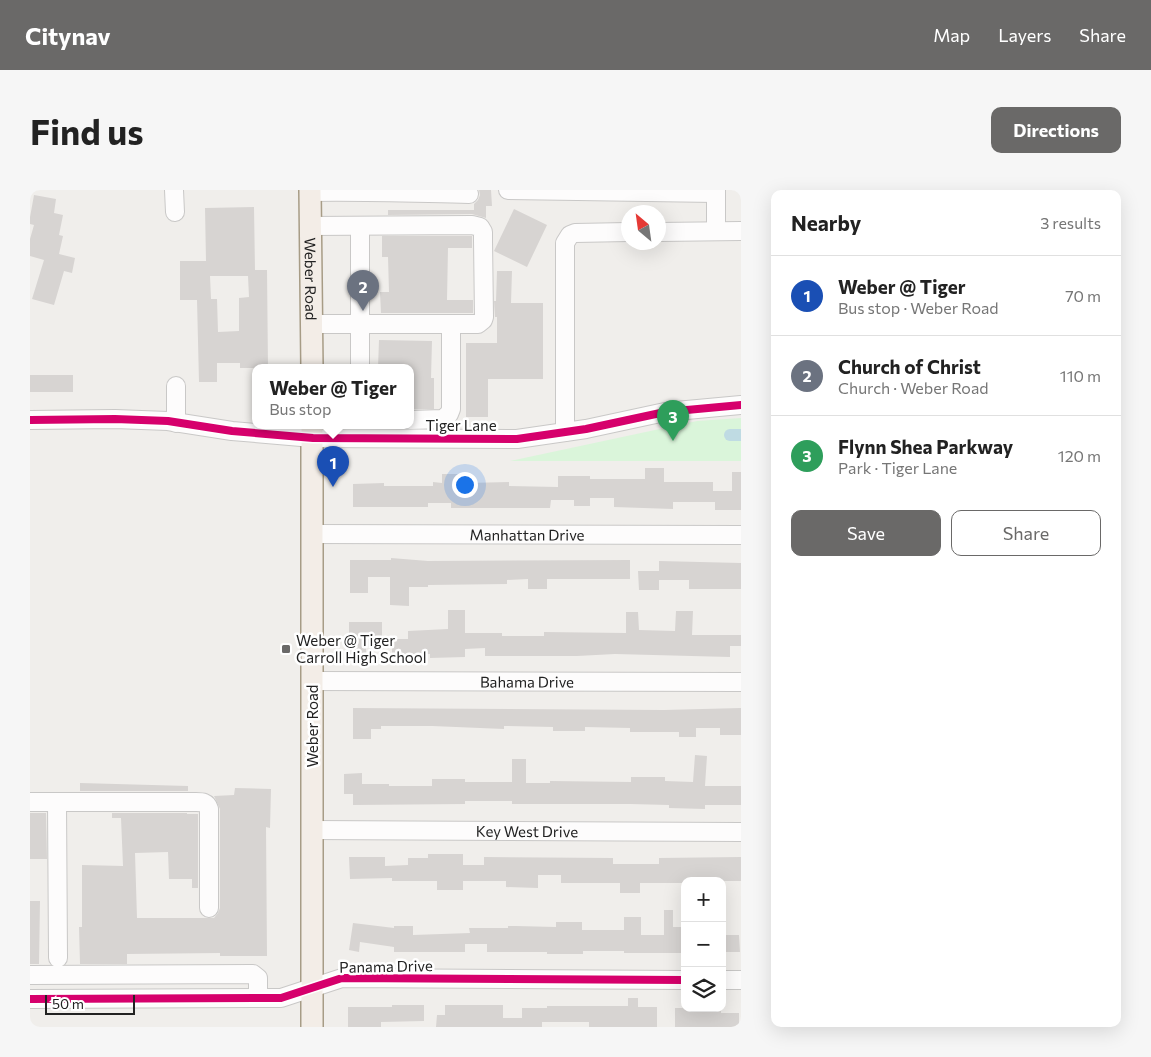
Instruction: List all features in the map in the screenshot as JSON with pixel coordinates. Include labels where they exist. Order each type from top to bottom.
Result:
[{"type":"main road","name":"Weber Road","points":[[310,191],[312,364]]},
{"type":"main road","name":"Weber Road","points":[[312,432],[312,1027]]},
{"type":"street","points":[[174,190],[175,212]]},
{"type":"street","points":[[310,191],[367,190],[387,193],[469,194]]},
{"type":"street","points":[[508,190],[716,191],[716,232]]},
{"type":"street","points":[[310,226],[472,225],[480,227],[483,232],[484,317],[478,324],[311,324]]},
{"type":"street","points":[[360,226],[360,364]]},
{"type":"street","points":[[666,232],[741,231]]},
{"type":"street","points":[[565,432],[565,244],[570,235],[575,233],[621,232]]},
{"type":"street","points":[[414,420],[443,419],[449,414],[451,324]]},
{"type":"street","points":[[176,386],[176,422]]},
{"type":"street","name":"Tiger Lane","points":[[30,420],[115,419],[176,422],[232,431],[517,439],[565,432],[665,412],[741,405]]},
{"type":"street","name":"Manhattan Drive","points":[[312,534],[741,535]]},
{"type":"street","name":"Bahama Drive","points":[[312,681],[741,682]]},
{"type":"street","points":[[30,802],[205,803],[209,809],[209,908]]},
{"type":"street","points":[[57,802],[58,979]]},
{"type":"street","name":"Key West Drive","points":[[312,830],[741,832]]},
{"type":"street","points":[[30,975],[58,979],[253,974],[258,978],[258,998]]},
{"type":"street","name":"Panama Drive","points":[[30,999],[58,979],[258,998],[281,998],[342,978],[681,980]]},
{"type":"street","points":[[726,980],[741,980]]},
{"type":"green space","points":[[741,418],[741,461],[510,461],[697,421]]},
{"type":"building","points":[[479,190],[491,190],[492,206],[486,206],[486,218],[472,214],[388,215],[388,210],[474,210],[474,204],[480,195]]},
{"type":"building","points":[[34,195],[56,199],[54,213],[63,215],[59,235],[63,236],[59,254],[75,258],[72,273],[64,271],[54,305],[32,299],[44,260],[30,256],[30,239],[34,225],[30,224],[30,217]]},
{"type":"building","points":[[254,207],[255,270],[267,270],[268,364],[252,364],[252,368],[240,368],[240,363],[217,363],[217,382],[199,382],[197,300],[180,300],[180,261],[206,261],[205,208]],"holes":[[[210,276],[248,276],[249,297],[239,298],[239,331],[218,332],[217,299],[211,299]]]},
{"type":"building","points":[[514,209],[547,225],[527,267],[494,251]]},
{"type":"building","points":[[382,236],[472,236],[472,248],[448,248],[447,300],[473,300],[473,313],[381,313],[380,292],[389,292],[388,257],[382,257]]},
{"type":"building","points":[[497,271],[512,271],[511,303],[543,303],[543,379],[488,379],[488,417],[466,417],[466,343],[497,343],[497,317],[495,317],[494,301],[496,301]]},
{"type":"building","points":[[379,340],[432,341],[431,378],[434,378],[434,409],[414,409],[414,364],[378,364]]},
{"type":"building","points":[[30,375],[73,375],[73,392],[30,392]]},
{"type":"building","points":[[645,468],[664,468],[664,482],[713,482],[713,491],[732,491],[732,472],[741,472],[741,510],[715,510],[715,502],[673,502],[673,509],[614,507],[614,498],[590,498],[590,506],[574,506],[574,500],[551,500],[550,508],[451,508],[451,503],[428,503],[428,507],[353,507],[353,484],[384,483],[384,486],[433,486],[433,482],[442,483],[442,474],[469,474],[468,483],[509,482],[509,486],[558,487],[558,476],[590,476],[590,479],[645,479]]},
{"type":"building","points":[[391,558],[428,561],[630,560],[630,579],[547,579],[547,589],[528,589],[528,579],[507,580],[507,584],[409,587],[409,606],[390,605],[390,577],[368,577],[368,593],[350,593],[350,560],[391,560]]},
{"type":"building","points":[[659,561],[741,563],[741,589],[689,589],[689,580],[659,580],[659,590],[639,590],[638,571],[659,571]]},
{"type":"building","points":[[448,610],[465,610],[465,633],[502,633],[502,636],[544,636],[544,632],[626,633],[626,612],[638,612],[639,630],[675,631],[676,611],[693,611],[692,635],[741,635],[741,646],[730,646],[730,657],[615,654],[485,656],[485,648],[465,649],[465,657],[430,658],[430,654],[392,655],[392,639],[408,639],[408,631],[448,629]]},
{"type":"building","points":[[349,622],[382,622],[382,647],[366,647],[366,655],[349,655]]},
{"type":"building","points":[[353,708],[664,710],[741,708],[741,735],[720,735],[720,728],[696,728],[696,737],[679,737],[679,732],[630,732],[630,728],[585,727],[585,731],[553,731],[553,727],[504,726],[504,729],[381,726],[381,729],[371,729],[371,739],[353,739]]},
{"type":"building","points":[[695,755],[707,756],[705,786],[741,786],[741,805],[705,805],[705,809],[669,808],[669,805],[512,804],[512,801],[465,801],[465,804],[353,805],[353,794],[344,794],[344,774],[362,773],[362,784],[389,784],[389,786],[432,786],[432,779],[465,779],[465,782],[512,782],[512,759],[526,759],[526,783],[550,783],[550,781],[631,782],[631,777],[665,777],[665,781],[693,782]]},
{"type":"building","points":[[80,783],[188,786],[188,791],[80,791]]},
{"type":"building","points":[[235,788],[271,789],[270,828],[266,827],[267,956],[220,956],[220,953],[127,954],[127,964],[80,964],[79,927],[82,927],[82,865],[123,866],[121,818],[112,818],[112,813],[198,814],[198,888],[192,888],[192,879],[169,879],[168,852],[135,853],[137,918],[214,918],[220,908],[220,809],[214,796],[234,795]]},
{"type":"building","points":[[30,813],[46,813],[47,859],[30,859]]},
{"type":"building","points":[[428,854],[463,854],[463,865],[484,865],[484,857],[613,858],[613,864],[659,864],[659,858],[741,857],[741,881],[726,881],[726,877],[681,877],[681,883],[640,883],[640,893],[620,893],[620,883],[561,883],[561,875],[538,875],[538,888],[506,887],[506,881],[463,881],[463,890],[437,890],[437,881],[392,881],[392,878],[350,879],[349,857],[385,857],[385,866],[408,865],[408,858],[428,858]]},
{"type":"building","points":[[30,901],[40,901],[39,964],[30,964]]},
{"type":"building","points":[[664,910],[673,910],[673,927],[681,927],[681,953],[624,953],[624,951],[583,951],[583,954],[487,952],[487,944],[465,944],[465,952],[394,952],[394,947],[360,942],[359,952],[349,950],[353,923],[394,928],[394,926],[413,926],[413,935],[470,933],[469,928],[508,928],[508,926],[556,927],[556,922],[582,922],[582,930],[624,930],[624,917],[641,917],[641,935],[664,935]]},
{"type":"building","points":[[726,935],[739,935],[740,952],[726,952]]},
{"type":"building","points":[[628,998],[638,998],[638,1007],[657,1007],[657,1027],[589,1027],[589,1022],[542,1022],[542,1027],[436,1027],[437,1015],[445,1015],[445,1005],[503,1005],[503,1018],[522,1018],[522,1008],[547,1008],[547,1006],[628,1006]]},
{"type":"building","points":[[392,1005],[424,1005],[424,1021],[381,1022],[381,1027],[348,1027],[348,1007],[392,1007]]},
{"type":"building","points":[[675,1008],[681,1008],[681,1012],[739,1013],[739,1027],[675,1027]]},
{"type":"waterway","points":[[730,435],[741,435]]},
{"type":"cycle path","points":[[30,420],[115,419],[168,421],[232,431],[313,438],[517,439],[586,429],[665,412],[741,405]]},
{"type":"cycle path","points":[[30,999],[281,998],[342,978],[681,980]]},
{"type":"place","name":"Church of Christ","points":[[363,311]]},
{"type":"place","name":"Flynn Shea Parkway","points":[[673,441]]},
{"type":"place","name":"Weber @ Tiger","points":[[333,487]]},
{"type":"place","name":"Weber @ Tiger Carroll High School","points":[[286,649]]}]
